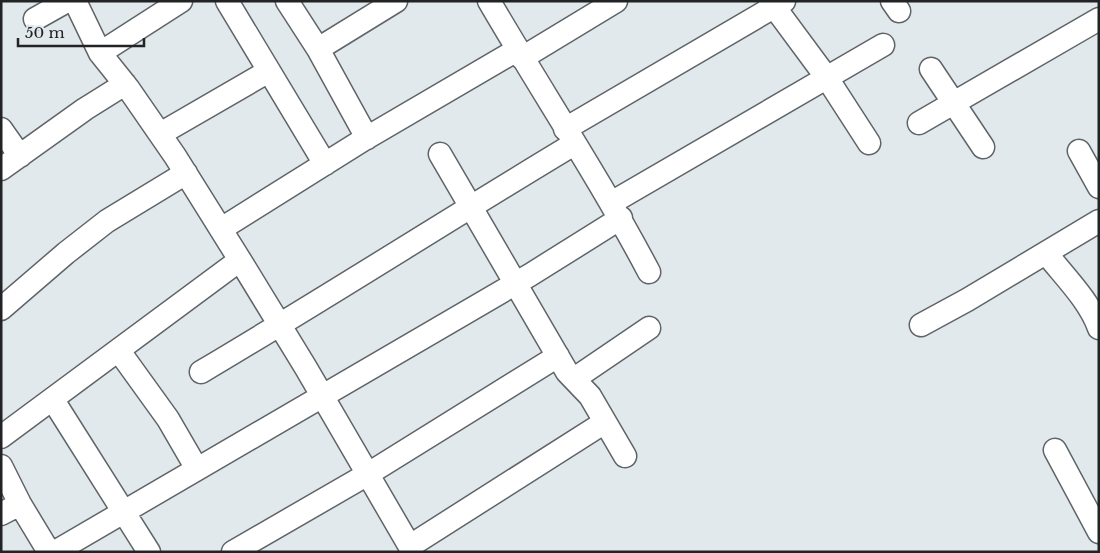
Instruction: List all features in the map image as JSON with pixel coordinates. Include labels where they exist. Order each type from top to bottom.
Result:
[{"type":"street","points":[[35,19],[67,1]]},
{"type":"street","points":[[74,1],[100,52],[160,134],[221,229],[323,396],[411,549],[605,422]]},
{"type":"street","points":[[100,52],[181,1]]},
{"type":"street","points":[[227,1],[325,164]]},
{"type":"street","points":[[287,1],[318,49],[367,138]]},
{"type":"street","points":[[318,49],[396,1]]},
{"type":"street","points":[[489,1],[569,137],[616,210],[649,272]]},
{"type":"street","points":[[221,229],[367,138],[616,1]]},
{"type":"street","points":[[200,372],[280,325],[471,206],[569,137],[776,3],[869,143]]},
{"type":"street","points":[[919,123],[1099,19]]},
{"type":"street","points":[[55,552],[516,283],[616,210],[883,45]]},
{"type":"street","points":[[931,69],[983,147]]},
{"type":"street","points":[[160,134],[269,71]]},
{"type":"street","points":[[1,170],[85,109],[124,84]]},
{"type":"street","points":[[1,129],[20,156]]},
{"type":"street","points":[[1079,151],[1099,187]]},
{"type":"street","points":[[440,154],[558,356],[574,379],[590,396],[625,456]]},
{"type":"street","points":[[1,309],[66,253],[107,221],[186,173]]},
{"type":"street","points":[[921,325],[967,300],[1099,221]]},
{"type":"street","points":[[1046,253],[1081,297],[1099,328]]},
{"type":"street","points":[[1,437],[240,260]]},
{"type":"street","points":[[574,379],[649,328]]},
{"type":"street","points":[[119,351],[168,419],[197,469]]},
{"type":"street","points":[[233,552],[368,474],[558,356]]},
{"type":"street","points":[[53,400],[149,552]]},
{"type":"street","points":[[1055,450],[1099,532]]},
{"type":"street","points":[[1,466],[11,509],[49,552]]}]
